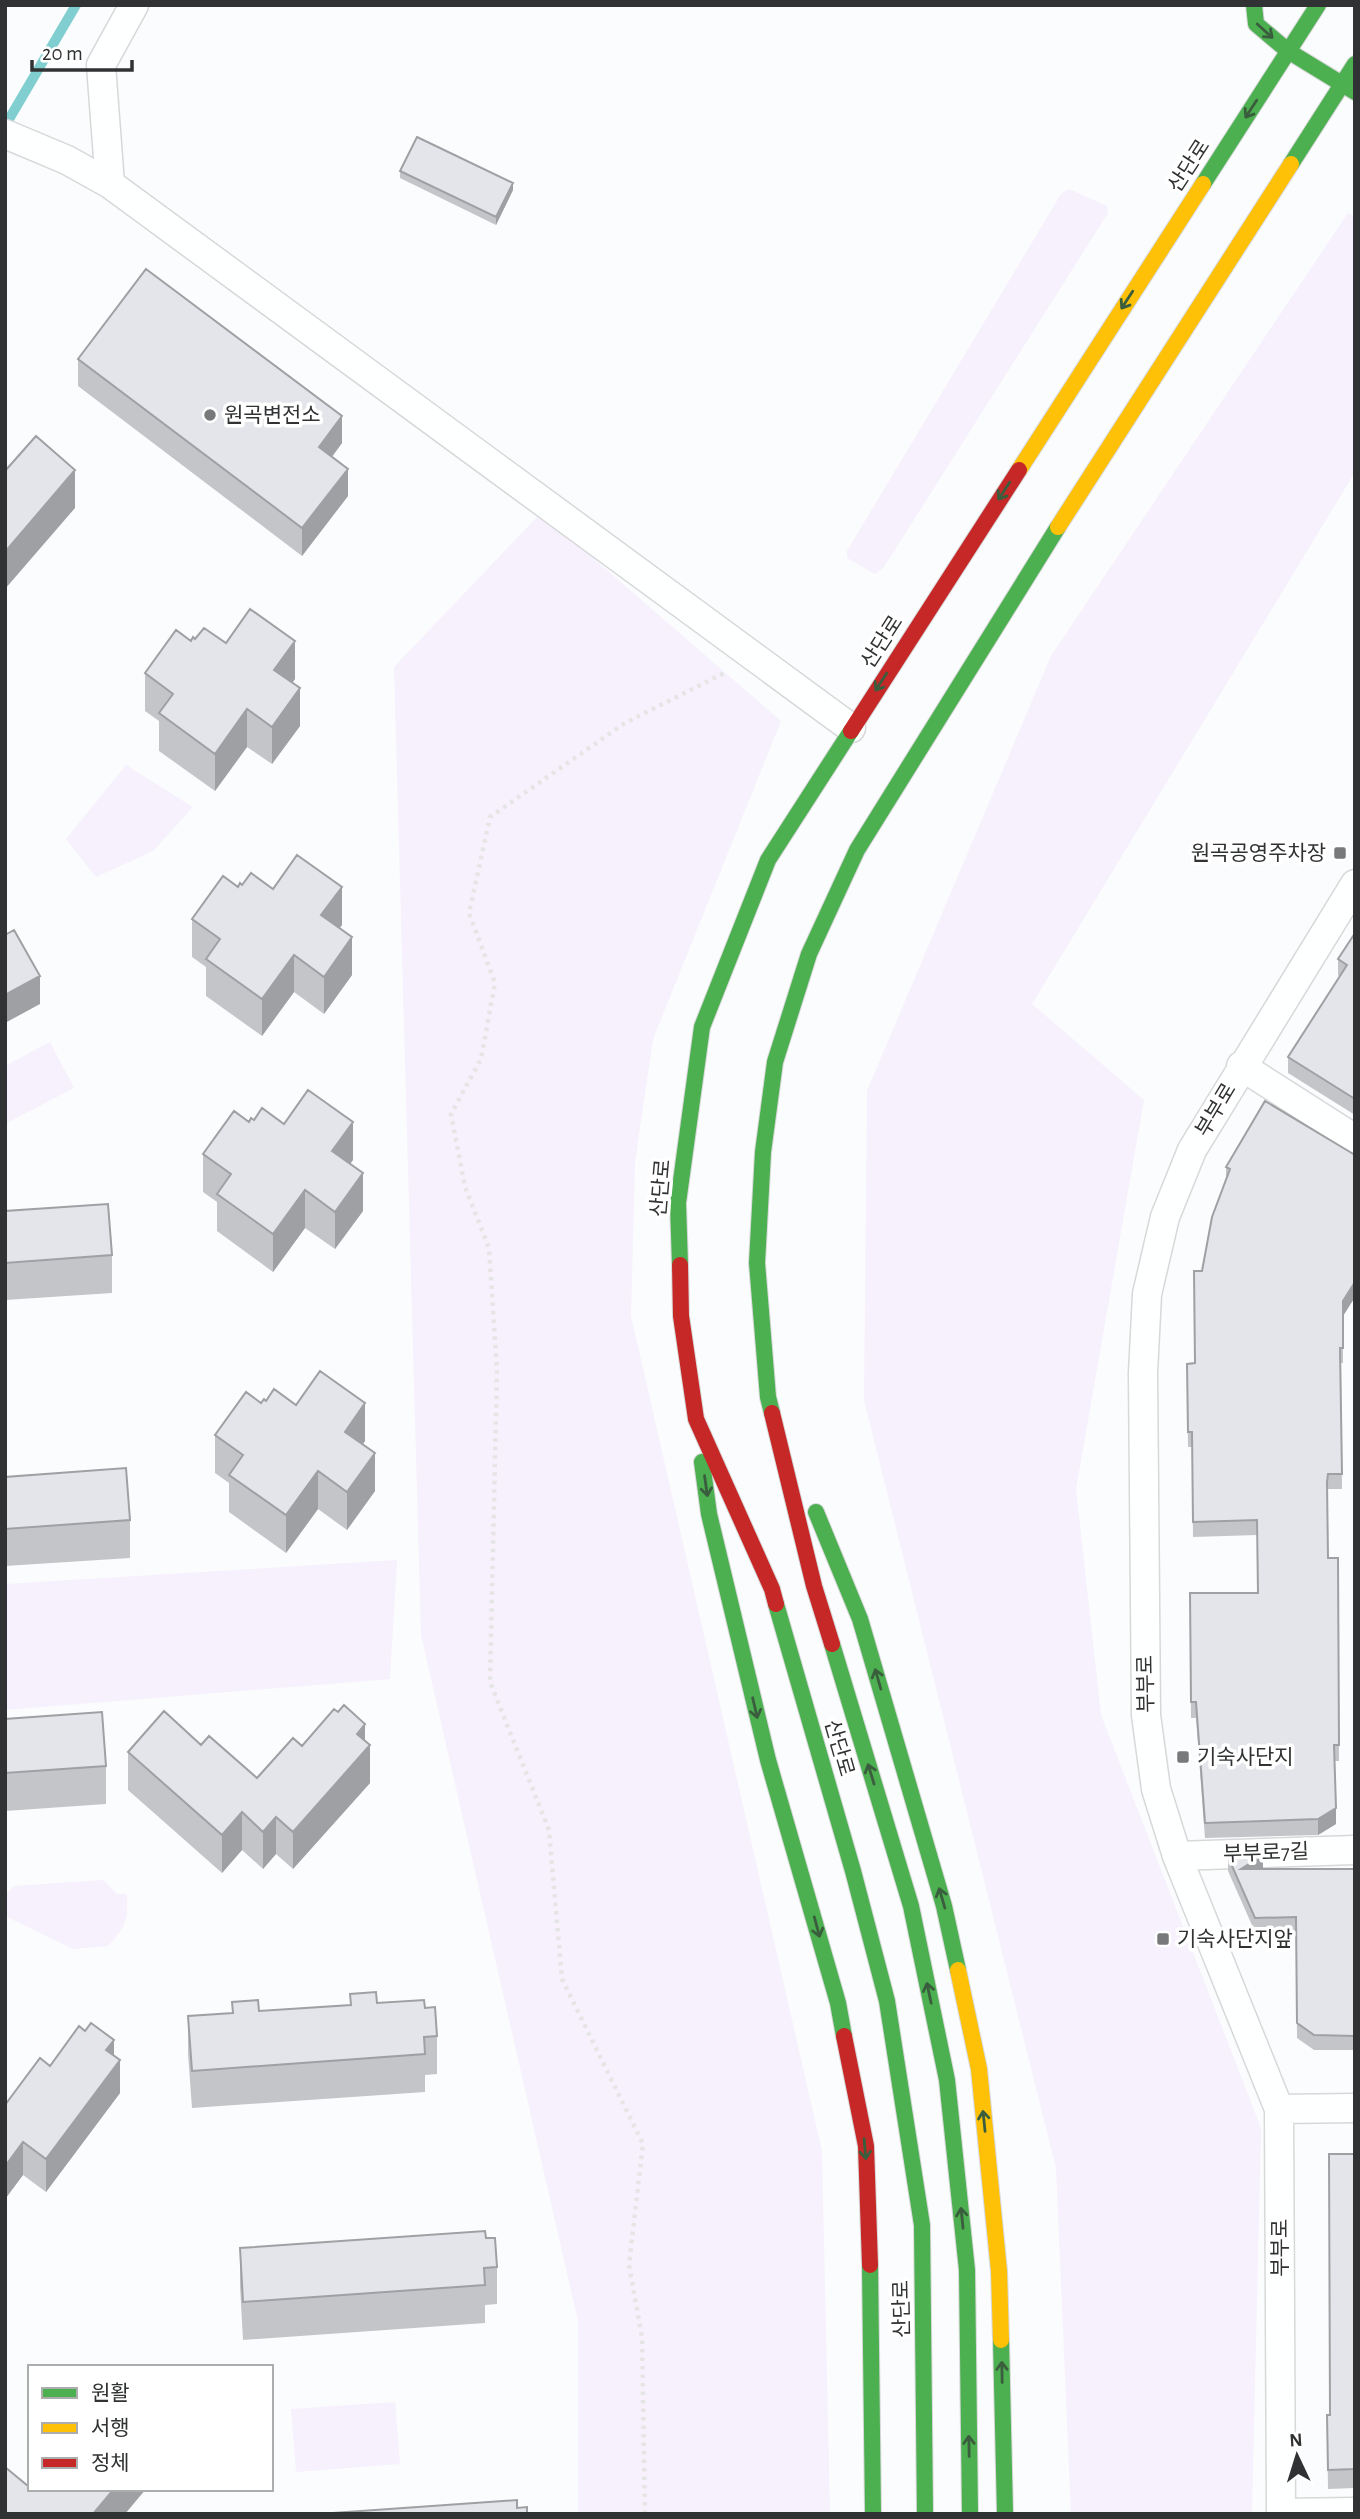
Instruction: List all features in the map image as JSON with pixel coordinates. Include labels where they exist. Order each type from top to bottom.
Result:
[{"type":"main road","points":[[1254,5],[1256,24],[1288,51],[1349,89]]},
{"type":"main road","name":"산단로","points":[[925,2514],[922,2225],[887,2001],[853,1871],[772,1589],[696,1419],[681,1316],[678,1203],[702,1027],[768,860],[1318,5]]},
{"type":"main road","name":"산단로","points":[[970,2514],[967,2270],[947,2080],[911,1906],[814,1586],[768,1397],[757,1263],[763,1152],[775,1062],[809,954],[857,850],[1041,554],[1349,89],[1355,64]]},
{"type":"main road","points":[[768,1397],[860,1619],[944,1906],[968,2015],[979,2069],[999,2271],[1005,2514]]},
{"type":"main road","points":[[696,1419],[709,1514],[768,1760],[838,2004],[866,2146],[872,2333],[873,2514]]},
{"type":"street","points":[[110,184],[101,65],[134,5]]},
{"type":"street","points":[[5,134],[67,160],[110,184],[851,728]]},
{"type":"street","name":"부부로","points":[[1281,2513],[1279,2109],[1177,1856],[1156,1790],[1146,1715],[1143,1373],[1147,1294],[1165,1217],[1187,1161],[1241,1066],[1355,884]]},
{"type":"street","points":[[1241,1066],[1355,1139]]},
{"type":"street","name":"부부로7길","points":[[1177,1856],[1355,1850]]},
{"type":"street","points":[[1279,2109],[1355,2108]]},
{"type":"street","points":[[1281,2513],[1355,2512]]},
{"type":"path","points":[[645,2514],[642,2337],[629,2266],[643,2144],[562,1979],[549,1830],[489,1682],[497,1370],[489,1248],[465,1187],[451,1114],[481,1059],[495,983],[469,913],[490,817],[625,723],[755,658]]},
{"type":"shaded area","points":[[1069,189],[1107,206],[1108,213],[884,567],[875,574],[847,558],[847,551],[1061,194]]},
{"type":"shaded area","points":[[1348,213],[1355,217],[1355,472],[1032,1004],[1144,1100],[1076,1489],[1101,1715],[1261,2128],[1252,2514],[1071,2514],[1056,2168],[864,1400],[867,1091],[1051,656]]},
{"type":"shaded area","points":[[541,513],[781,721],[653,1039],[635,1162],[631,1316],[822,2151],[830,2514],[578,2514],[578,2321],[421,1635],[394,667]]},
{"type":"shaded area","points":[[126,765],[193,807],[153,851],[96,877],[66,839]]},
{"type":"shaded area","points":[[50,1042],[74,1088],[5,1124],[5,1066]]},
{"type":"shaded area","points":[[397,1560],[390,1679],[5,1710],[5,1584]]},
{"type":"shaded area","points":[[103,1880],[117,1894],[127,1894],[125,1923],[108,1946],[73,1949],[5,1916],[5,1895],[14,1886]]},
{"type":"shaded area","points":[[395,2402],[400,2464],[296,2472],[291,2409]]},
{"type":"building","points":[[417,137],[513,183],[496,217],[400,171]]},
{"type":"building","name":"원곡변전소","points":[[146,269],[342,416],[319,447],[348,469],[302,528],[78,359]]},
{"type":"building","points":[[36,436],[75,470],[5,552],[5,471]]},
{"type":"building","points":[[250,609],[295,641],[274,670],[300,688],[272,727],[247,709],[215,754],[159,713],[173,694],[145,673],[176,630],[191,641],[204,628],[226,643]]},
{"type":"building","points":[[297,855],[342,887],[321,915],[352,937],[324,977],[294,955],[262,999],[206,959],[220,939],[192,919],[223,876],[238,887],[251,873],[273,889]]},
{"type":"building","points":[[14,930],[40,976],[5,995],[5,935]]},
{"type":"building","points":[[1355,933],[1355,1099],[1288,1057],[1347,965],[1338,959]]},
{"type":"building","points":[[308,1090],[353,1122],[332,1151],[363,1173],[335,1212],[305,1190],[273,1234],[217,1194],[231,1174],[203,1154],[234,1111],[249,1122],[251,1118],[254,1120],[262,1108],[284,1124]]},
{"type":"building","points":[[1265,1101],[1355,1155],[1355,1282],[1343,1301],[1343,1348],[1340,1348],[1342,1474],[1328,1474],[1327,1482],[1328,1558],[1338,1558],[1339,1745],[1334,1745],[1336,1808],[1318,1819],[1205,1823],[1196,1702],[1191,1702],[1190,1593],[1258,1593],[1257,1520],[1193,1522],[1192,1432],[1188,1432],[1187,1364],[1195,1363],[1194,1271],[1202,1271],[1212,1217],[1230,1169],[1226,1167]]},
{"type":"building","points":[[108,1204],[112,1255],[5,1263],[5,1211]]},
{"type":"building","points":[[320,1371],[365,1403],[345,1432],[375,1453],[347,1492],[318,1471],[286,1515],[229,1475],[243,1455],[215,1435],[246,1392],[261,1403],[264,1399],[266,1401],[274,1389],[296,1405]]},
{"type":"building","points":[[126,1468],[130,1520],[5,1529],[5,1477]]},
{"type":"building","points":[[344,1705],[365,1724],[357,1734],[370,1745],[293,1832],[276,1817],[263,1832],[242,1812],[222,1835],[128,1752],[164,1711],[201,1745],[209,1736],[257,1778],[293,1738],[302,1746],[334,1709],[338,1712]]},
{"type":"building","points":[[102,1712],[106,1766],[5,1773],[5,1719]]},
{"type":"building","points":[[1263,1855],[1241,1869],[1355,1869],[1355,2036],[1314,2035],[1297,2023],[1296,1917],[1255,1918],[1228,1857]]},
{"type":"building","points":[[376,1992],[377,2003],[424,2000],[425,2008],[435,2007],[437,2036],[424,2037],[425,2054],[192,2071],[188,2016],[233,2013],[232,2002],[258,2000],[259,2011],[351,2005],[350,1994]]},
{"type":"building","points":[[91,2023],[114,2040],[106,2050],[120,2060],[46,2159],[23,2142],[6,2165],[5,2105],[40,2058],[50,2066],[79,2026],[85,2031]]},
{"type":"building","points":[[1329,2154],[1355,2154],[1355,2469],[1328,2470]]},
{"type":"building","points":[[485,2231],[486,2238],[495,2238],[497,2267],[484,2268],[485,2285],[243,2302],[240,2248]]},
{"type":"building","points":[[5,2467],[28,2486],[28,2491],[112,2491],[93,2514],[5,2514]]},
{"type":"building","points":[[517,2500],[517,2508],[527,2507],[527,2514],[318,2514]]},
{"type":"waterway","points":[[5,126],[76,5]]},
{"type":"traffic: fast","points":[[1254,5],[1256,24],[1288,51]]},
{"type":"traffic: fast","points":[[1203,184],[1318,5]]},
{"type":"traffic: fast","points":[[1288,51],[1355,92]]},
{"type":"traffic: fast","points":[[1291,164],[1355,64]]},
{"type":"traffic: fast","points":[[772,1413],[768,1397],[757,1263],[763,1152],[775,1062],[809,954],[857,850],[1058,527]]},
{"type":"traffic: fast","points":[[680,1265],[678,1203],[702,1027],[768,860],[851,731]]},
{"type":"traffic: fast","points":[[702,1462],[709,1514],[768,1760],[838,2003],[844,2036]]},
{"type":"traffic: fast","points":[[816,1512],[860,1619],[944,1906],[958,1970]]},
{"type":"traffic: fast","points":[[776,1604],[853,1871],[887,2001],[922,2225],[925,2514]]},
{"type":"traffic: fast","points":[[832,1644],[911,1906],[947,2080],[967,2270],[970,2514]]},
{"type":"traffic: fast","points":[[870,2265],[873,2514]]},
{"type":"traffic: fast","points":[[1001,2340],[1005,2514]]},
{"type":"traffic: slow","points":[[1058,527],[1291,164]]},
{"type":"traffic: slow","points":[[1019,470],[1203,184]]},
{"type":"traffic: slow","points":[[958,1970],[979,2069],[999,2271],[1001,2340]]},
{"type":"traffic: jam","points":[[851,731],[1019,470]]},
{"type":"traffic: jam","points":[[680,1265],[681,1316],[696,1419],[772,1589],[776,1604]]},
{"type":"traffic: jam","points":[[772,1413],[814,1586],[832,1644]]},
{"type":"traffic: jam","points":[[844,2036],[866,2146],[870,2265]]},
{"type":"place","name":"원곡변전소","points":[[210,415]]},
{"type":"place","name":"원곡공영주차장","points":[[1340,853]]},
{"type":"place","name":"기숙사단지","points":[[1183,1757]]},
{"type":"place","name":"기숙사단지앞","points":[[1163,1939]]}]
